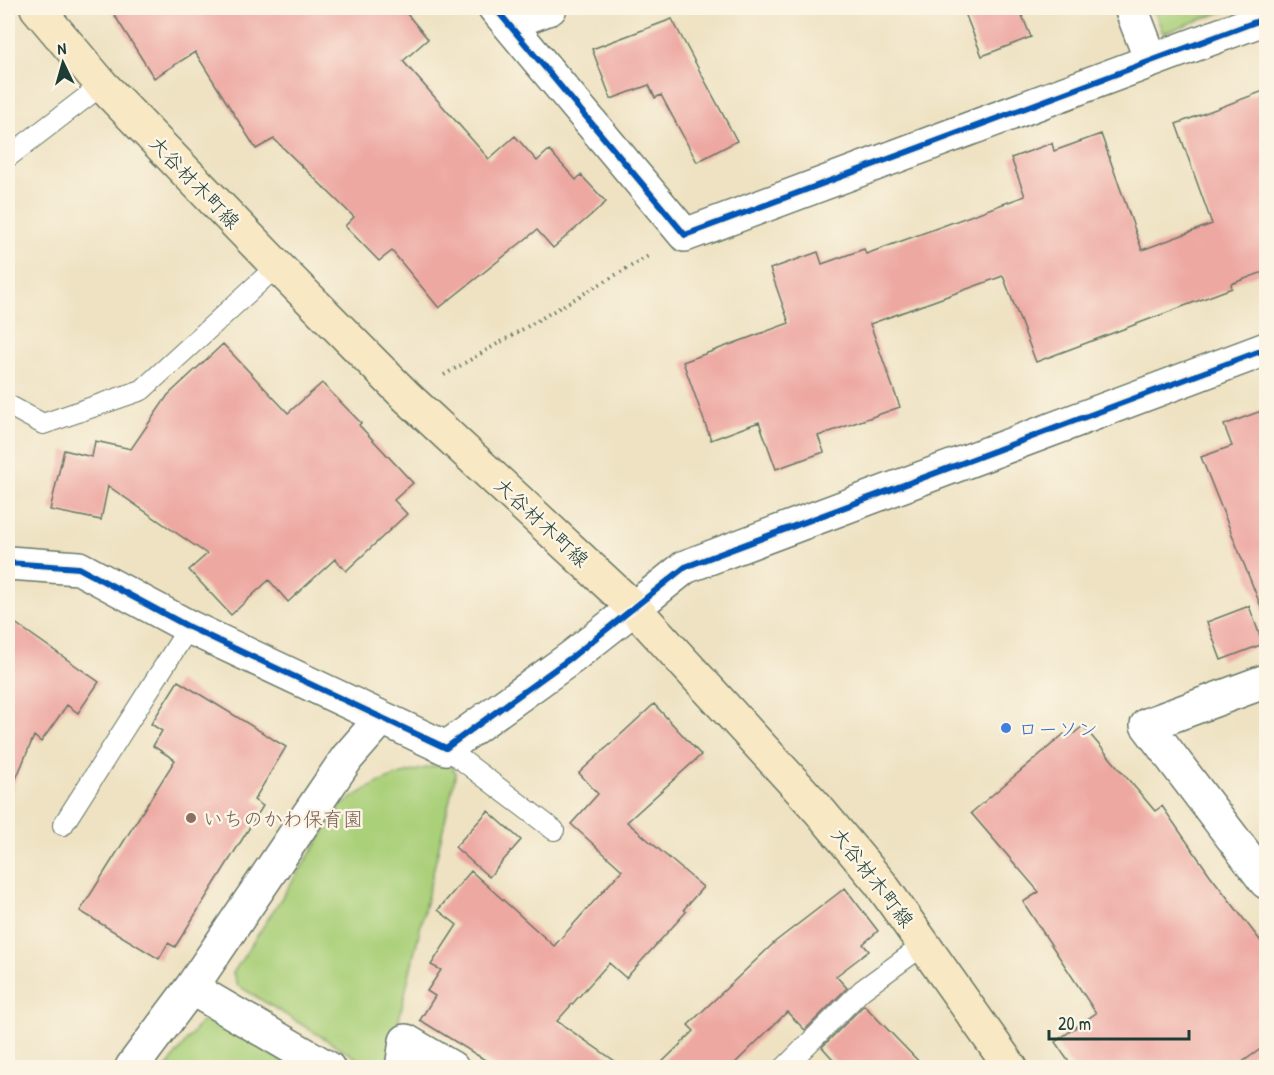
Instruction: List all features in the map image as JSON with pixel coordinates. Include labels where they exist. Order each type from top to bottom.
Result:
[{"type":"main road","name":"大谷材木町線","points":[[37,8],[102,85],[407,397],[634,608],[818,809],[880,883],[1011,1068]]},
{"type":"street","points":[[502,15],[550,8]]},
{"type":"street","points":[[1131,8],[1151,60]]},
{"type":"street","points":[[502,15],[685,235],[1266,18]]},
{"type":"street","points":[[8,563],[79,568],[189,627],[446,748],[572,657],[685,567],[1266,349]]},
{"type":"street","points":[[1266,681],[1147,724],[1266,882]]},
{"type":"street","points":[[132,1067],[192,988],[347,758],[381,719]]},
{"type":"street","points":[[192,988],[328,1068]]},
{"type":"street","points":[[402,1068],[406,1041],[452,1068]]},
{"type":"lane","points":[[8,157],[102,85]]},
{"type":"lane","points":[[8,405],[43,424],[142,390],[277,266]]},
{"type":"lane","points":[[63,825],[189,627]]},
{"type":"lane","points":[[446,748],[554,830]]},
{"type":"lane","points":[[784,1068],[862,990],[925,944]]},
{"type":"path","points":[[407,397],[685,235]]},
{"type":"green space","points":[[1153,8],[1233,8],[1163,33]]},
{"type":"green space","points":[[450,763],[456,773],[388,1067],[371,1067],[237,985],[233,973],[341,806],[380,782],[419,769]]},
{"type":"green space","points":[[216,1020],[292,1067],[166,1068],[201,1022]]},
{"type":"building","points":[[110,8],[402,8],[428,39],[403,61],[489,159],[515,136],[537,161],[549,150],[576,180],[581,175],[606,202],[553,248],[537,230],[439,308],[392,251],[379,261],[345,226],[354,217],[274,139],[256,149],[195,52],[154,78]]},
{"type":"building","points":[[963,8],[1019,8],[1031,37],[982,56]]},
{"type":"building","points":[[672,19],[737,141],[697,162],[661,95],[655,98],[649,85],[611,99],[592,49]]},
{"type":"building","points":[[1266,90],[1266,271],[1231,284],[1232,288],[1036,362],[1003,276],[870,324],[900,407],[818,436],[824,452],[776,469],[759,422],[711,440],[683,362],[789,323],[770,269],[818,252],[822,264],[864,249],[866,254],[1025,196],[1011,158],[1052,143],[1054,151],[1101,134],[1142,250],[1212,224],[1176,124]]},
{"type":"building","points":[[223,344],[288,413],[322,383],[361,423],[359,425],[413,483],[394,500],[407,514],[346,571],[335,559],[288,602],[269,580],[231,615],[189,570],[207,554],[108,486],[101,520],[50,510],[64,450],[92,457],[95,441],[131,449],[168,395]]},
{"type":"building","points":[[1266,409],[1266,613],[1264,614],[1201,457],[1232,446],[1224,425]]},
{"type":"building","points":[[1249,606],[1263,644],[1221,660],[1207,622]]},
{"type":"building","points":[[8,618],[99,682],[78,713],[67,705],[41,742],[34,736],[8,798]]},
{"type":"building","name":"いちのかわ保育園","points":[[178,681],[286,747],[254,800],[263,806],[175,947],[168,943],[159,959],[80,911],[175,760],[153,746],[162,731],[151,724]]},
{"type":"building","points":[[654,704],[701,755],[627,822],[703,887],[684,909],[686,912],[626,978],[609,963],[557,1021],[625,1068],[498,1068],[420,1020],[435,996],[427,991],[441,970],[431,965],[457,925],[438,910],[471,871],[554,946],[622,870],[571,824],[598,794],[579,773]]},
{"type":"building","points":[[1083,726],[1155,811],[1162,806],[1210,875],[1266,948],[1266,1045],[1234,1068],[1073,1068],[1055,1042],[1096,1013],[1023,902],[1039,892],[971,813],[1064,734],[1068,738]]},
{"type":"building","points":[[488,811],[521,840],[489,877],[455,847]]},
{"type":"building","points":[[845,888],[878,931],[863,944],[869,951],[836,976],[847,988],[805,1030],[787,1012],[730,1068],[656,1068],[694,1031],[688,1025],[776,941]]},
{"type":"building","points":[[864,1005],[925,1068],[841,1068],[822,1047]]},
{"type":"cycle path","points":[[495,8],[685,235],[1266,18]]},
{"type":"cycle path","points":[[8,563],[79,568],[189,627],[446,748],[572,657],[685,567],[1266,349]]},
{"type":"place","name":"ローソン","points":[[1006,728]]},
{"type":"place","name":"いちのかわ保育園","points":[[191,818]]}]
